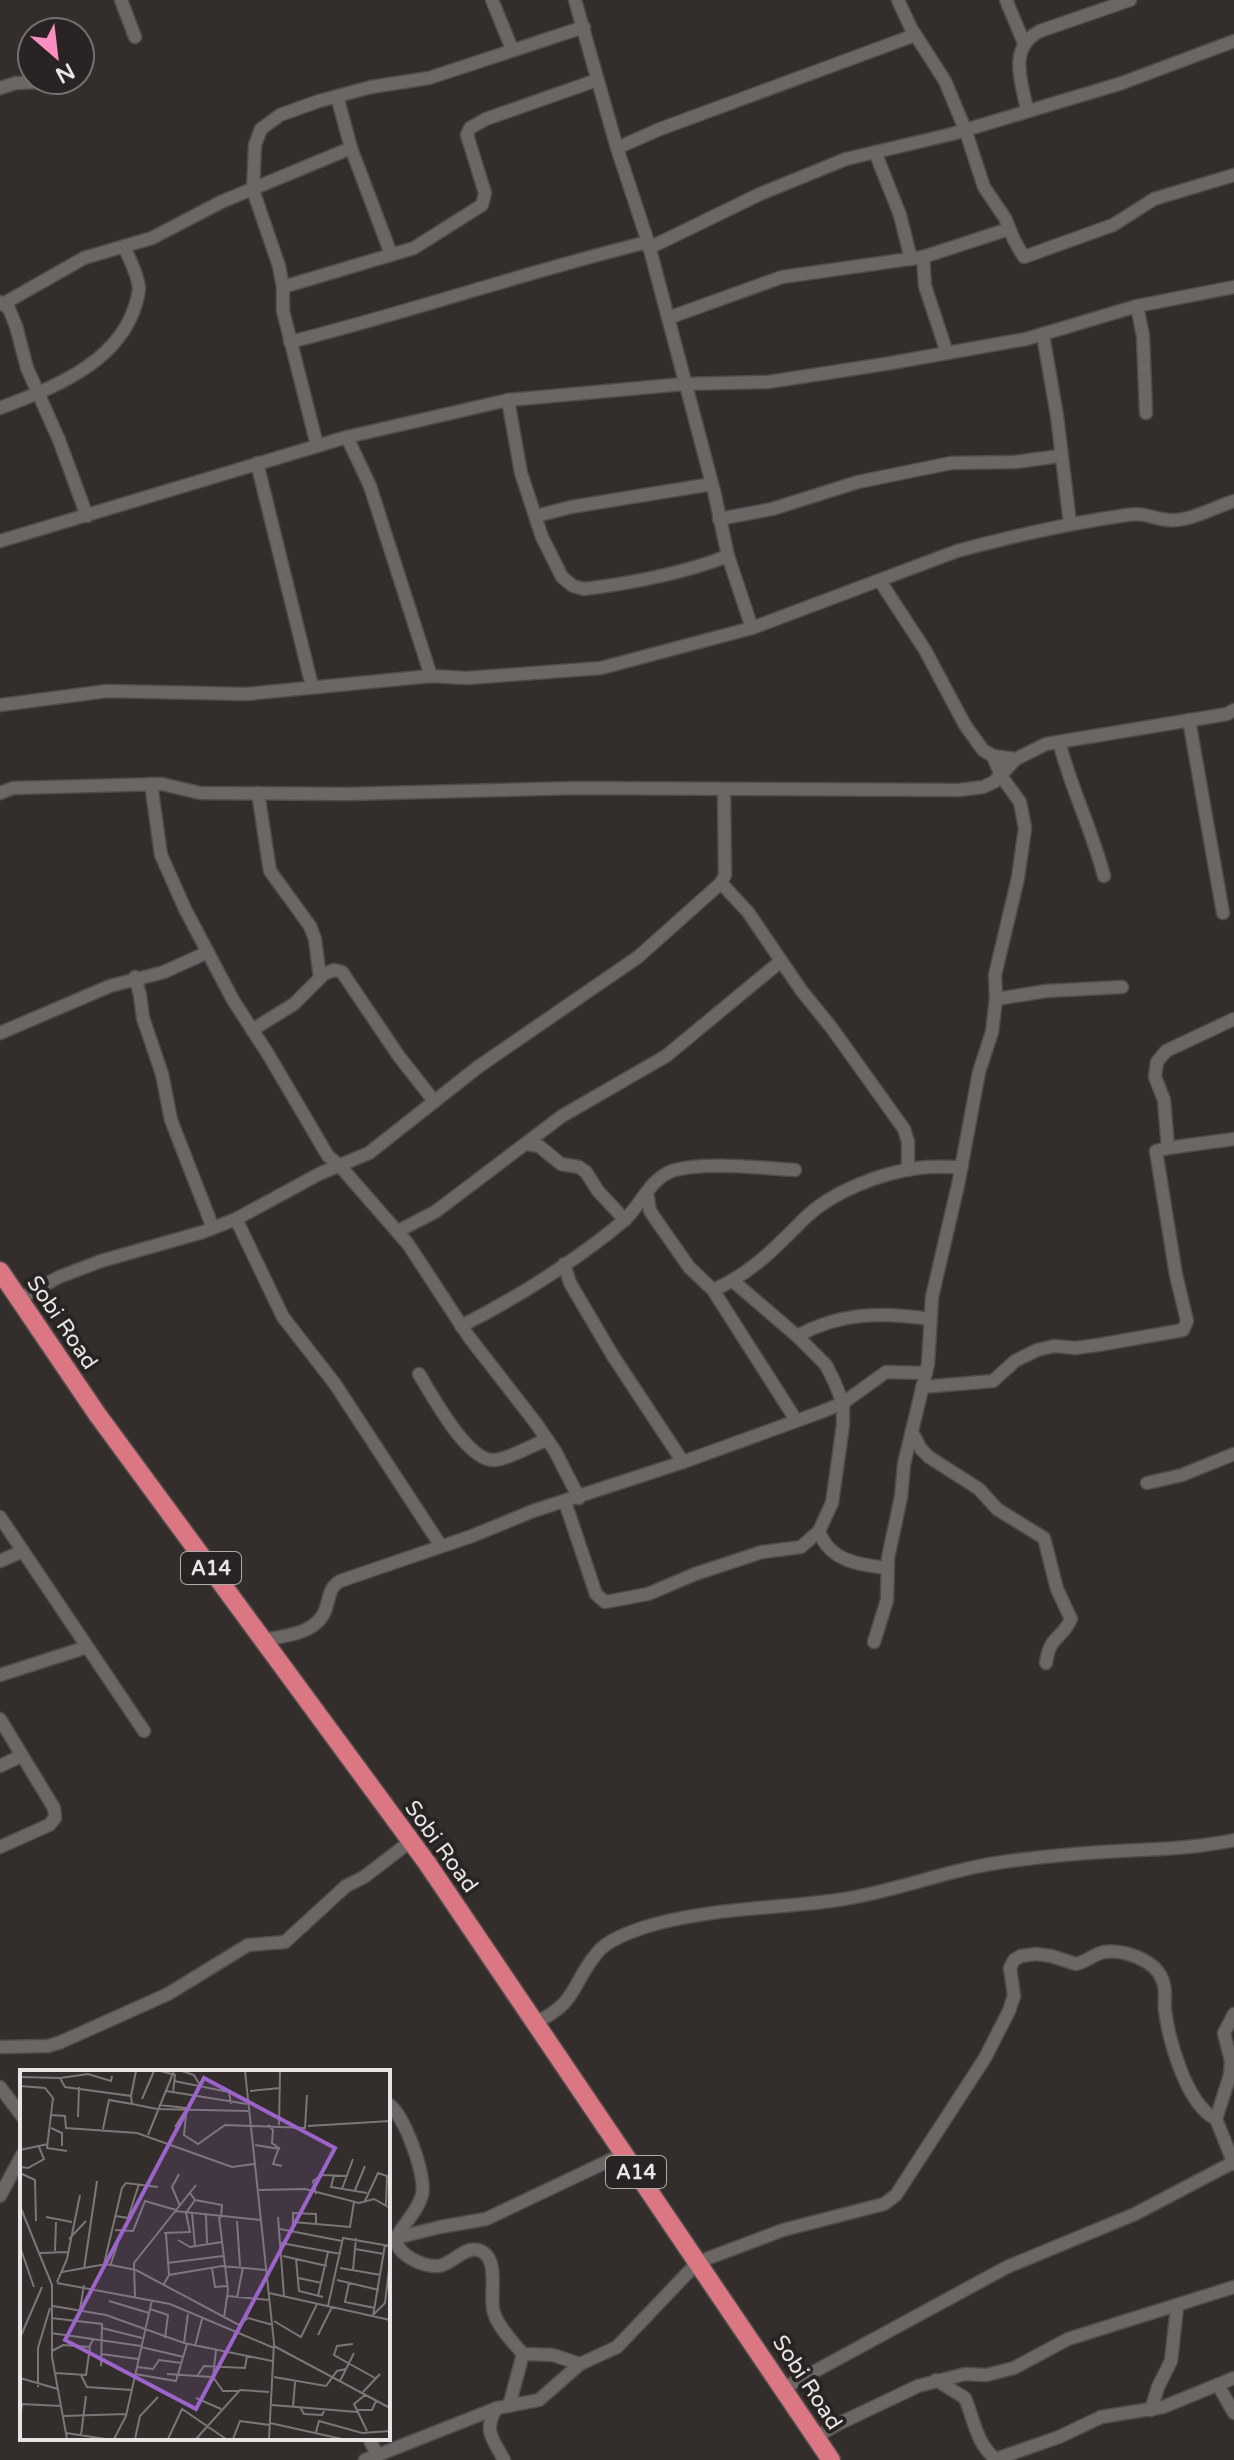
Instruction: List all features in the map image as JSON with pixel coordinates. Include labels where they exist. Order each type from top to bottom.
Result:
[{"type":"highway","name":"Sobi Road","points":[[0,1271],[97,1414],[427,1863],[831,2460]]},
{"type":"street","points":[[121,0],[135,37]]},
{"type":"street","points":[[492,0],[512,49]]},
{"type":"street","points":[[575,0],[617,148],[649,245],[728,556],[752,628]]},
{"type":"street","points":[[898,0],[915,35],[945,81],[984,187],[999,207],[1024,257],[1113,225],[1154,199],[1234,175]]},
{"type":"street","points":[[1006,0],[1024,43]]},
{"type":"street","points":[[1027,109],[1018,66],[1027,38],[1130,0]]},
{"type":"street","points":[[317,445],[283,311],[279,266],[253,190],[255,145],[261,129],[280,115],[337,96],[429,78],[584,27]]},
{"type":"street","points":[[617,148],[660,129],[915,35]]},
{"type":"street","points":[[290,342],[428,306],[497,282],[649,245],[846,159],[965,129],[1122,83],[1234,41]]},
{"type":"street","points":[[283,287],[414,248],[482,205],[485,193],[469,145],[467,135],[470,128],[486,119],[597,80]]},
{"type":"street","points":[[337,96],[351,148],[391,254]]},
{"type":"street","points":[[87,516],[59,440],[27,368],[16,326],[1,303],[84,258],[152,238],[221,202],[351,148]]},
{"type":"street","points":[[875,152],[917,258],[947,353]]},
{"type":"street","points":[[668,318],[782,277],[917,258],[1009,229]]},
{"type":"street","points":[[0,408],[37,394],[108,352],[126,331],[139,287],[124,246]]},
{"type":"street","points":[[0,541],[317,445],[508,400],[684,384],[768,382],[1043,335],[1137,306],[1234,287]]},
{"type":"street","points":[[1137,306],[1143,336],[1146,413]]},
{"type":"street","points":[[1043,335],[1070,523]]},
{"type":"street","points":[[508,400],[521,473],[536,516],[562,577],[573,586],[584,589],[658,578],[728,556]]},
{"type":"street","points":[[347,437],[370,486],[431,676]]},
{"type":"street","points":[[719,519],[772,509],[858,482],[951,463],[1015,462],[1060,456]]},
{"type":"street","points":[[257,463],[312,686]]},
{"type":"street","points":[[536,516],[571,507],[712,484]]},
{"type":"street","points":[[0,705],[107,691],[247,694],[431,676],[467,678],[601,668],[752,628],[957,551],[1070,523],[1144,513],[1173,521],[1234,501]]},
{"type":"street","points":[[880,581],[925,650],[965,725],[983,750],[993,756],[1016,759]]},
{"type":"street","points":[[0,793],[13,788],[151,784],[200,793],[363,794],[577,788],[959,790],[983,787],[1001,776],[1016,759],[1046,744],[1232,715]]},
{"type":"street","points":[[1189,720],[1223,913]]},
{"type":"street","points":[[1059,742],[1067,774],[1104,876]]},
{"type":"street","points":[[874,1642],[887,1600],[887,1568],[926,1373],[932,1297],[962,1167],[979,1072],[992,1032],[995,975],[1018,878],[1025,828],[1020,802],[1001,776],[993,756]]},
{"type":"street","points":[[151,784],[161,855],[208,952],[252,1030],[328,1156],[398,1231],[461,1326],[547,1440],[579,1498]]},
{"type":"street","points":[[19,1299],[59,1277],[101,1261],[236,1219],[283,1192],[369,1153],[478,1067],[638,957],[721,883],[725,875],[724,790]]},
{"type":"street","points":[[258,793],[270,871],[310,926],[315,939],[320,978]]},
{"type":"street","points":[[721,883],[748,912],[904,1129],[908,1142],[908,1170]]},
{"type":"street","points":[[0,1033],[110,986],[135,977],[164,972],[208,952]]},
{"type":"street","points":[[398,1231],[435,1212],[562,1116],[666,1056],[781,961]]},
{"type":"street","points":[[252,1030],[294,1004],[320,978],[334,970],[342,972],[398,1055],[434,1101]]},
{"type":"street","points":[[135,977],[143,1018],[162,1074],[171,1120],[213,1228]]},
{"type":"street","points":[[996,999],[1046,991],[1122,987]]},
{"type":"street","points":[[1168,1148],[1164,1100],[1155,1077],[1157,1062],[1166,1051],[1234,1019]]},
{"type":"street","points":[[922,1387],[993,1381],[1015,1361],[1054,1346],[1075,1348],[1183,1330],[1187,1321],[1176,1275],[1156,1151],[1234,1139]]},
{"type":"street","points":[[527,1144],[539,1146],[561,1164],[579,1167],[598,1191],[628,1216]]},
{"type":"street","points":[[461,1326],[564,1264],[628,1216],[662,1176],[674,1170],[714,1167],[795,1170]]},
{"type":"street","points":[[713,1290],[733,1281],[782,1244],[806,1217],[824,1203],[875,1180],[908,1170],[962,1167]]},
{"type":"street","points":[[647,1193],[650,1211],[689,1267],[713,1290],[796,1420]]},
{"type":"street","points":[[628,1216],[650,1211]]},
{"type":"street","points":[[236,1219],[283,1317],[335,1384],[441,1546]]},
{"type":"street","points":[[564,1264],[570,1283],[613,1356],[683,1462]]},
{"type":"street","points":[[545,1276],[570,1283]]},
{"type":"street","points":[[565,1502],[596,1594],[605,1602],[648,1594],[695,1574],[762,1552],[801,1547],[819,1531],[834,1491],[843,1403],[826,1365],[733,1281]]},
{"type":"street","points":[[797,1336],[824,1323],[852,1317],[887,1313],[930,1319]]},
{"type":"street","points":[[262,1640],[292,1634],[323,1618],[333,1585],[340,1581],[843,1403],[886,1372],[926,1373]]},
{"type":"street","points":[[419,1374],[457,1433],[483,1458],[494,1460],[547,1440]]},
{"type":"street","points":[[912,1432],[929,1457],[979,1489],[997,1509],[1044,1538],[1057,1589],[1071,1619],[1070,1624],[1050,1643],[1046,1663]]},
{"type":"street","points":[[1147,1483],[1182,1475],[1234,1454]]},
{"type":"street","points":[[0,1517],[144,1731]]},
{"type":"street","points":[[819,1531],[823,1541],[847,1561],[887,1568]]},
{"type":"street","points":[[0,1561],[23,1551]]},
{"type":"street","points":[[0,1675],[87,1647]]},
{"type":"street","points":[[0,1719],[54,1808],[55,1818],[49,1825],[0,1847]]},
{"type":"street","points":[[0,1766],[21,1756]]},
{"type":"street","points":[[534,2023],[555,2014],[566,2003],[598,1951],[643,1928],[685,1918],[842,1899],[1006,1861],[1193,1847],[1234,1840]]},
{"type":"street","points":[[0,2047],[48,2046],[61,2042],[168,1994],[248,1945],[285,1942],[346,1886],[364,1877],[411,1841]]},
{"type":"street","points":[[371,2457],[503,2407],[539,2400],[580,2364],[617,2347],[698,2262],[783,2230],[884,2204],[896,2195],[985,2058],[1013,2002],[1010,1968],[1014,1960],[1021,1956],[1051,1956],[1076,1964],[1106,1952],[1135,1957],[1156,1969],[1165,1987],[1165,2010],[1190,2090],[1201,2108],[1216,2119],[1234,2163],[1135,2214],[1007,2267],[784,2388]]},
{"type":"street","points":[[1216,2119],[1230,2075],[1231,2061],[1224,2033],[1234,2014]]},
{"type":"street","points":[[0,2087],[20,2113]]},
{"type":"street","points":[[390,2106],[401,2116],[424,2182],[421,2199],[396,2238]]},
{"type":"street","points":[[396,2238],[486,2219],[623,2154]]},
{"type":"street","points":[[0,2196],[20,2159]]},
{"type":"street","points":[[396,2238],[401,2252],[433,2266],[442,2265],[468,2251],[477,2249],[484,2253],[494,2271],[493,2313],[523,2354]]},
{"type":"street","points":[[816,2437],[856,2415],[936,2380],[965,2374],[986,2375],[1014,2368],[1068,2339],[1234,2287]]},
{"type":"street","points":[[1151,2410],[1171,2361],[1177,2307]]},
{"type":"street","points":[[523,2354],[553,2355],[580,2364]]},
{"type":"street","points":[[504,2460],[489,2430],[490,2419],[503,2407],[523,2354]]},
{"type":"street","points":[[936,2380],[965,2398],[973,2425],[987,2453],[996,2459],[1059,2437],[1101,2417],[1151,2410],[1234,2378]]},
{"type":"street","points":[[1218,2385],[1234,2413]]},
{"type":"street","points":[[1158,2387],[1174,2403]]}]
